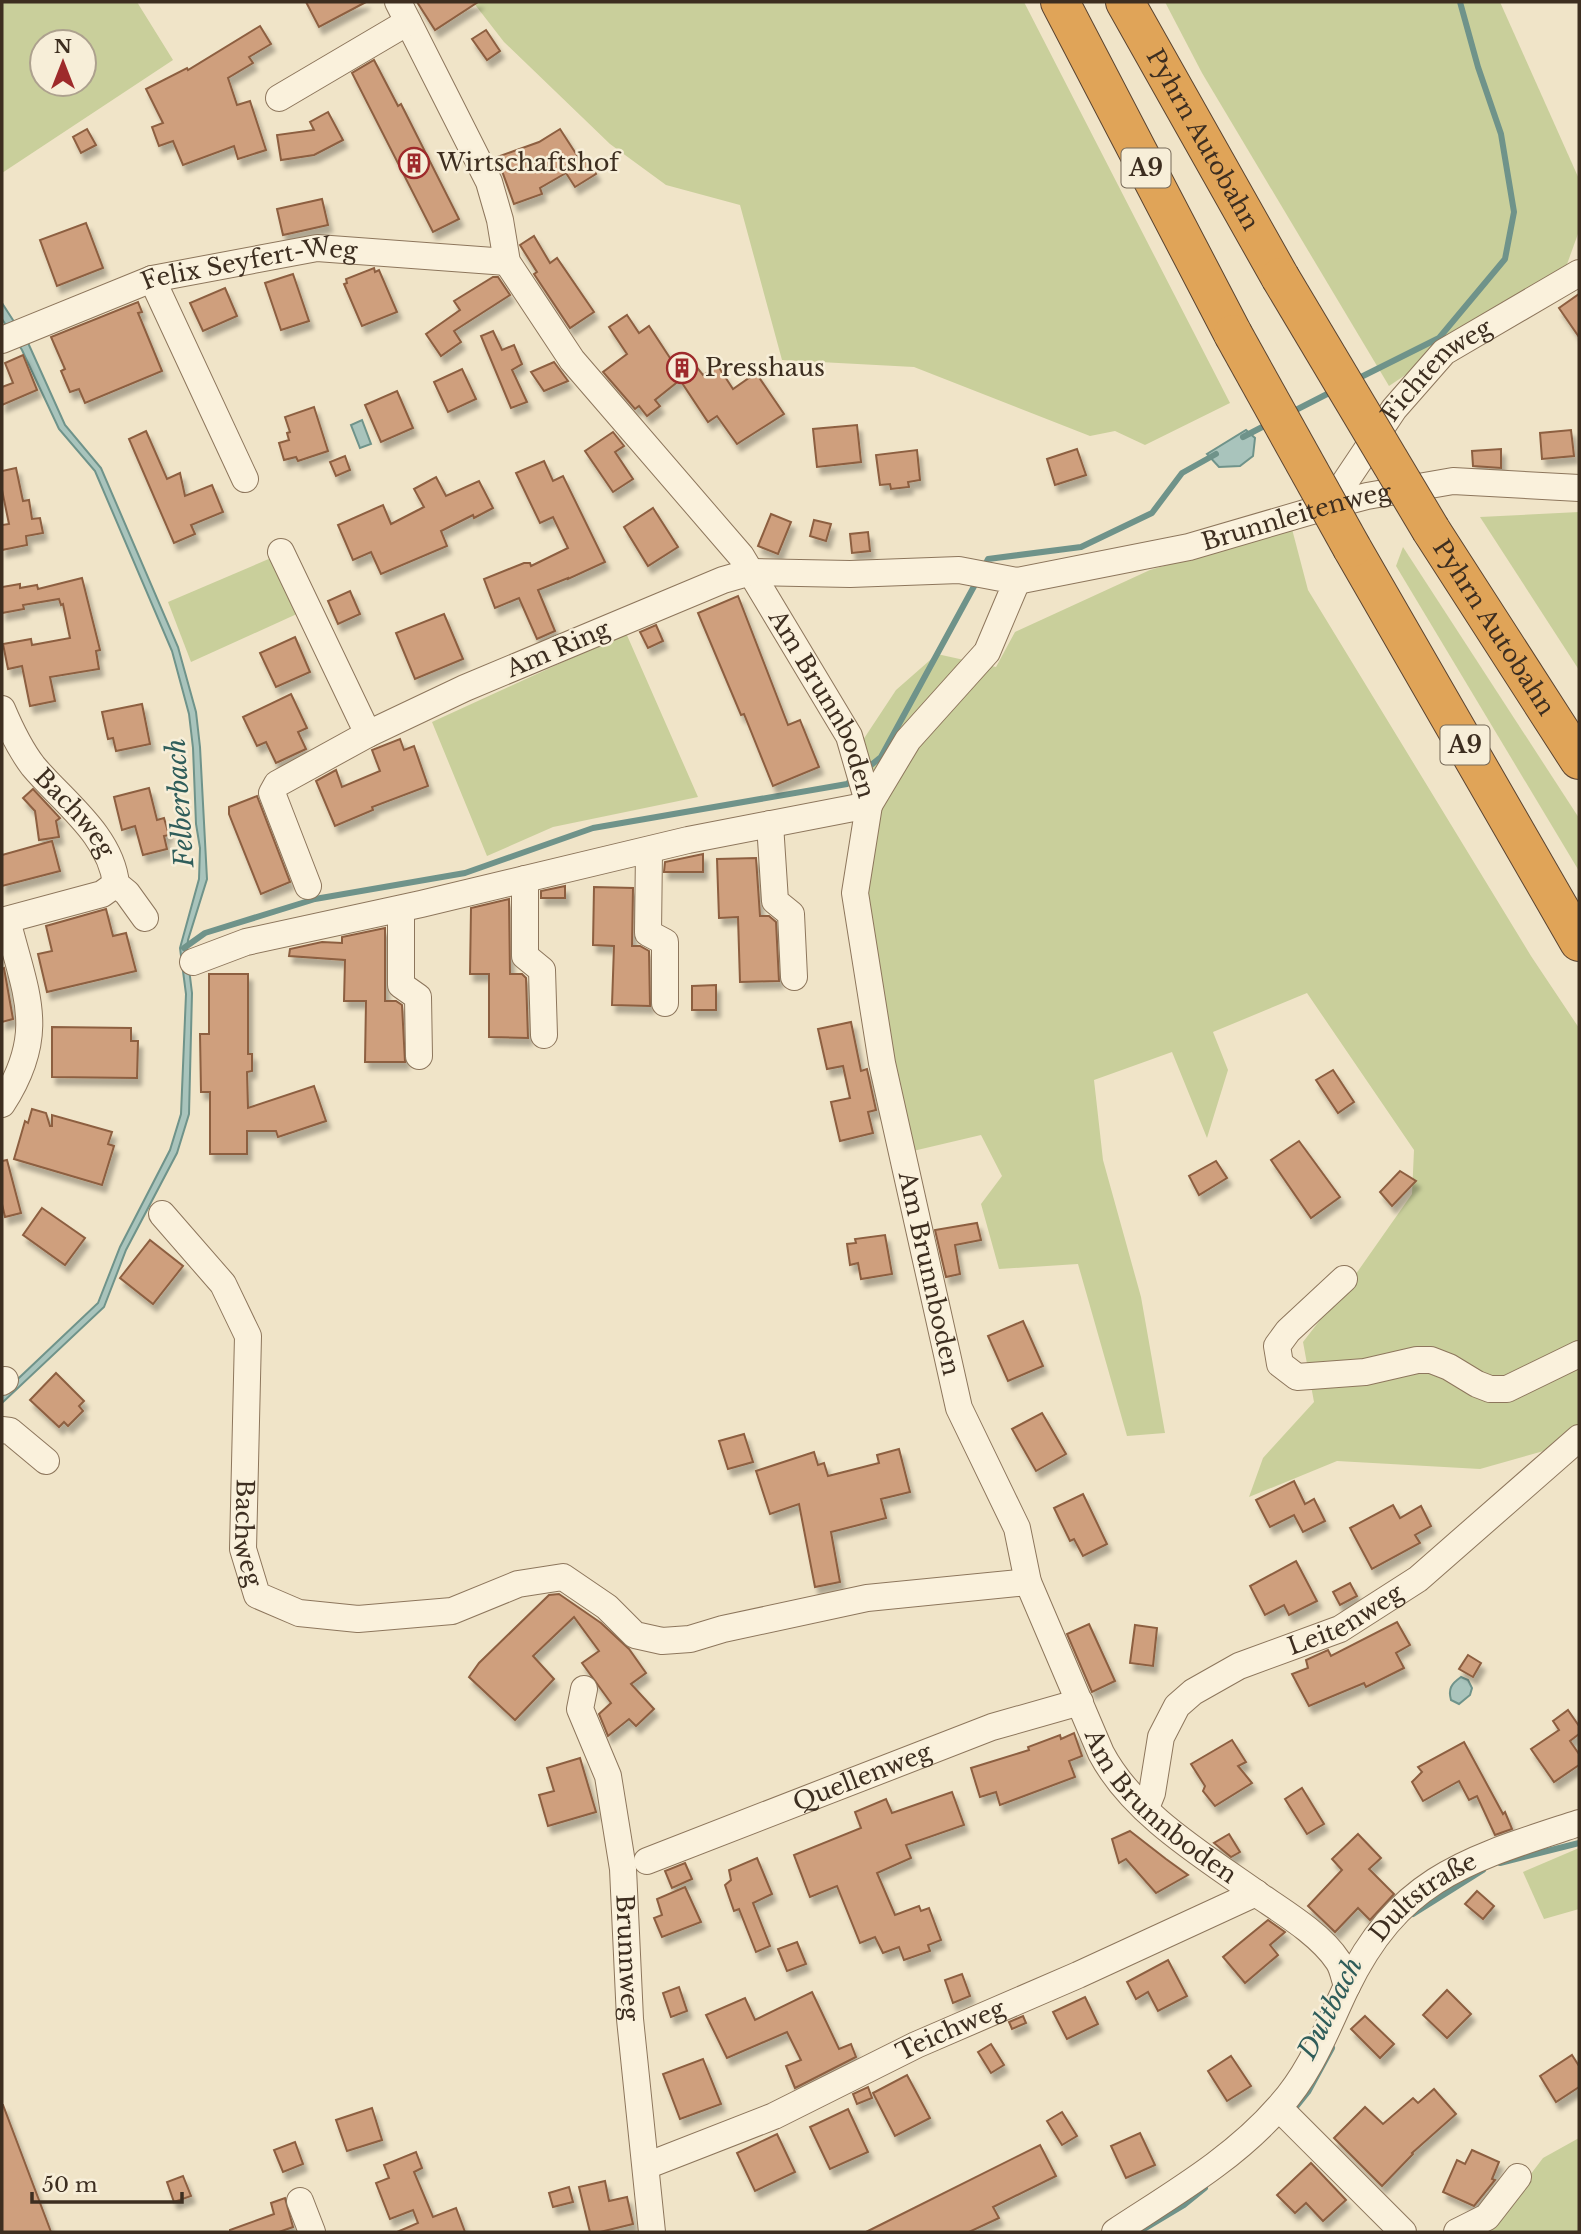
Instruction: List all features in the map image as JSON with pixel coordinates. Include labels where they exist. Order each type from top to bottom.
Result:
[{"type":"highway","name":"A9","points":[[1060,2],[1233,334],[1352,548],[1579,942]]},
{"type":"highway","name":"Pyhrn Autobahn","points":[[1125,2],[1280,277],[1431,530],[1579,760]]},
{"type":"street","points":[[279,98],[403,12]]},
{"type":"street","name":"Am Brunnboden","points":[[403,12],[489,182],[500,220],[507,262],[572,360],[741,556],[849,736],[866,796],[855,893],[882,1063],[959,1408],[1017,1528],[1028,1582],[1109,1767],[1127,1790],[1171,1832],[1306,1928],[1340,1963],[1347,1986]]},
{"type":"street","name":"Felix Seyfert-Weg","points":[[12,335],[152,279],[317,248],[507,262]]},
{"type":"street","name":"Fichtenweg","points":[[1329,506],[1394,410],[1444,352],[1579,274]]},
{"type":"street","points":[[152,279],[245,479]]},
{"type":"street","name":"Brunnleitenweg","points":[[751,572],[850,574],[967,571],[1005,579],[1189,547],[1329,506],[1452,481],[1579,488]]},
{"type":"street","points":[[281,552],[368,734]]},
{"type":"street","name":"Am Ring","points":[[308,886],[272,793],[276,784],[368,734],[466,688],[723,580],[751,572]]},
{"type":"street","points":[[193,962],[246,942],[401,909],[649,849],[770,824],[866,796],[908,740],[987,652],[1005,579]]},
{"type":"street","name":"Bachweg","points":[[2,709],[33,766],[88,826],[115,871],[116,884],[127,893],[145,918]]},
{"type":"street","points":[[770,824],[775,901],[791,914],[793,977]]},
{"type":"street","points":[[649,849],[648,933],[664,942],[665,1003]]},
{"type":"street","points":[[525,879],[525,956],[542,970],[544,1035]]},
{"type":"street","points":[[2,1104],[23,1067],[30,1037],[29,1004],[5,921],[102,894],[116,884]]},
{"type":"street","points":[[401,909],[401,985],[418,997],[419,1056]]},
{"type":"street","name":"Bachweg","points":[[162,1214],[223,1284],[248,1336],[243,1549],[257,1595],[299,1613],[358,1619],[452,1611],[518,1584],[563,1577],[607,1607],[635,1635],[662,1641],[690,1639],[723,1629],[867,1598],[1028,1582]]},
{"type":"street","points":[[1344,1279],[1288,1331],[1277,1346],[1280,1364],[1297,1377],[1365,1372],[1417,1360],[1432,1360],[1483,1387],[1507,1390],[1579,1354]]},
{"type":"street","points":[[2,1430],[10,1431],[46,1461]]},
{"type":"street","name":"Leitenweg","points":[[1146,1808],[1152,1793],[1161,1737],[1177,1706],[1193,1692],[1239,1666],[1340,1629],[1418,1579],[1579,1438]]},
{"type":"street","name":"Brunnweg","points":[[584,1689],[580,1709],[608,1776],[623,1869],[630,2019],[652,2232]]},
{"type":"street","name":"Quellenweg","points":[[647,1861],[992,1727],[1080,1702]]},
{"type":"street","name":"Dultstraße","points":[[1115,2232],[1176,2193],[1236,2147],[1285,2115],[1347,1986],[1376,1934],[1391,1916],[1441,1875],[1495,1851],[1579,1823]]},
{"type":"street","name":"Teichweg","points":[[646,2166],[774,2116],[916,2045],[1078,1975],[1256,1893]]},
{"type":"street","points":[[1285,2115],[1403,2232]]},
{"type":"street","points":[[1457,2232],[1487,2217],[1518,2177]]},
{"type":"street","points":[[300,2201],[312,2232]]},
{"type":"green space","points":[[2,2],[137,2],[173,60],[2,173]]},
{"type":"green space","points":[[473,2],[1024,2],[1230,403],[1145,445],[1115,431],[1090,436],[914,367],[782,360],[740,205],[666,185],[610,144],[504,42]]},
{"type":"green space","points":[[1165,2],[1500,2],[1579,179],[1579,231],[1566,267],[1389,386],[1202,73]]},
{"type":"green space","points":[[1579,512],[1579,670],[1480,517]]},
{"type":"green space","points":[[1292,529],[1308,590],[1531,956],[1579,1028],[1579,1441],[1480,1469],[1337,1461],[1249,1497],[1263,1458],[1314,1402],[1303,1342],[1358,1271],[1412,1194],[1414,1150],[1307,993],[1213,1032],[1228,1070],[1207,1138],[1172,1052],[1094,1080],[1103,1160],[1141,1297],[1165,1433],[1127,1436],[1078,1264],[999,1269],[981,1204],[1002,1176],[981,1135],[913,1151],[858,991],[844,880],[859,802],[863,740],[896,690],[937,654],[996,667],[1015,632],[1150,570]]},
{"type":"green space","points":[[1403,547],[1579,818],[1579,871],[1396,566]]},
{"type":"green space","points":[[271,558],[299,613],[191,662],[168,602]]},
{"type":"green space","points":[[626,633],[698,797],[553,827],[487,856],[432,722]]},
{"type":"green space","points":[[1579,1848],[1579,1909],[1544,1919],[1523,1872]]},
{"type":"green space","points":[[1579,2138],[1579,2232],[1481,2232],[1490,2228],[1543,2158]]},
{"type":"water","points":[[2,303],[29,345],[65,425],[101,468],[178,647],[196,712],[207,879],[188,940],[192,993],[189,1114],[177,1153],[126,1250],[104,1307],[2,1403],[2,1394],[98,1303],[120,1247],[170,1150],[181,1114],[186,994],[180,948],[199,879],[200,848],[189,714],[172,651],[95,471],[59,429],[22,350],[2,319]]},
{"type":"water","points":[[362,420],[371,444],[360,448],[351,425]]},
{"type":"water","points":[[1246,430],[1255,438],[1253,456],[1240,466],[1219,467],[1207,454]]},
{"type":"water","points":[[1461,1677],[1468,1680],[1472,1688],[1470,1695],[1459,1704],[1451,1700],[1450,1690]]},
{"type":"building","points":[[306,2],[366,2],[319,27]]},
{"type":"building","points":[[417,2],[478,2],[435,30]]},
{"type":"building","points":[[260,26],[271,44],[249,57],[253,63],[228,78],[237,105],[250,101],[266,150],[238,159],[234,146],[183,165],[173,141],[159,146],[152,127],[163,123],[146,89],[187,68],[188,70]]},
{"type":"building","points":[[486,30],[500,51],[487,60],[472,39]]},
{"type":"building","name":"Wirtschaftshof","points":[[374,60],[398,106],[401,104],[459,219],[433,232],[352,73]]},
{"type":"building","points":[[328,112],[343,140],[314,155],[281,160],[277,135],[314,130],[310,122]]},
{"type":"building","points":[[87,129],[96,145],[81,153],[73,137]]},
{"type":"building","points":[[560,129],[582,163],[587,160],[596,174],[575,187],[566,173],[540,188],[542,194],[514,204],[497,157],[539,142]]},
{"type":"building","points":[[322,199],[328,225],[283,235],[277,209]]},
{"type":"building","points":[[86,223],[103,268],[57,286],[40,240]]},
{"type":"building","points":[[534,236],[550,263],[557,258],[594,312],[570,328],[534,274],[537,272],[520,245]]},
{"type":"building","points":[[374,268],[375,272],[379,270],[397,312],[362,326],[344,284],[347,283],[346,279]]},
{"type":"building","points":[[293,274],[309,321],[281,330],[265,283]]},
{"type":"building","points":[[493,277],[498,277],[510,295],[454,331],[461,342],[441,356],[426,334],[460,310],[454,301]]},
{"type":"building","points":[[225,288],[237,316],[203,331],[190,303]]},
{"type":"building","points":[[1579,294],[1579,337],[1559,308]]},
{"type":"building","points":[[138,302],[142,312],[138,313],[162,371],[85,403],[79,389],[70,392],[61,371],[65,369],[51,337]]},
{"type":"building","points":[[627,315],[639,333],[649,326],[674,364],[686,354],[703,375],[718,366],[733,389],[756,373],[784,414],[737,444],[717,416],[708,422],[680,380],[655,400],[660,406],[647,416],[639,406],[635,409],[603,372],[627,354],[609,327]]},
{"type":"building","points":[[493,331],[502,350],[514,345],[522,364],[512,370],[527,402],[511,408],[481,336]]},
{"type":"building","points":[[23,355],[37,390],[2,405],[2,387],[13,383],[5,363]]},
{"type":"building","points":[[554,362],[568,381],[544,391],[531,372]]},
{"type":"building","points":[[462,369],[476,399],[448,412],[434,382]]},
{"type":"building","points":[[397,391],[413,428],[381,442],[365,405]]},
{"type":"building","points":[[314,407],[328,451],[298,461],[296,457],[284,460],[279,443],[289,440],[287,433],[290,432],[285,417]]},
{"type":"building","points":[[857,425],[861,462],[817,467],[813,429]]},
{"type":"building","points":[[1571,430],[1574,456],[1542,459],[1540,433]]},
{"type":"building","points":[[146,431],[167,479],[180,473],[185,496],[212,485],[223,512],[191,525],[195,534],[174,543],[129,439]]},
{"type":"building","points":[[613,432],[624,446],[615,452],[633,479],[613,492],[585,451]]},
{"type":"building","points":[[1077,449],[1086,475],[1055,485],[1047,459]]},
{"type":"building","points":[[1501,449],[1501,468],[1473,466],[1472,451]]},
{"type":"building","points":[[917,450],[920,480],[908,482],[909,487],[891,489],[890,484],[880,485],[876,455]]},
{"type":"building","points":[[345,456],[350,470],[336,476],[330,462]]},
{"type":"building","points":[[544,461],[553,481],[563,476],[605,562],[538,590],[555,631],[537,639],[519,598],[495,608],[484,579],[524,563],[530,563],[531,566],[568,548],[553,517],[540,523],[516,473]]},
{"type":"building","points":[[16,468],[23,501],[29,500],[32,519],[40,518],[43,533],[26,536],[27,545],[2,550],[2,525],[9,524],[2,490],[2,471]]},
{"type":"building","points":[[436,477],[446,496],[479,481],[493,508],[441,531],[447,546],[381,574],[371,552],[353,560],[338,525],[383,505],[391,524],[424,507],[414,489]]},
{"type":"building","points":[[653,508],[678,547],[648,566],[624,527]]},
{"type":"building","points":[[771,514],[791,522],[778,554],[758,546]]},
{"type":"building","points":[[814,520],[831,524],[826,541],[810,536]]},
{"type":"building","points":[[868,532],[870,551],[852,553],[850,534]]},
{"type":"building","points":[[82,578],[100,650],[96,651],[99,669],[50,677],[55,701],[30,706],[22,666],[8,669],[3,644],[31,639],[32,645],[70,638],[63,604],[61,605],[59,599],[23,605],[24,609],[2,613],[2,587],[20,584],[20,588],[37,585],[38,589]]},
{"type":"building","points":[[350,591],[360,614],[338,624],[328,601]]},
{"type":"building","points":[[738,596],[788,725],[800,720],[819,767],[773,786],[698,613]]},
{"type":"building","points":[[444,614],[463,659],[415,679],[396,633]]},
{"type":"building","points":[[656,625],[663,641],[648,648],[640,632]]},
{"type":"building","points":[[295,637],[310,672],[276,687],[260,653]]},
{"type":"building","points":[[291,694],[307,728],[298,732],[306,749],[276,763],[266,742],[257,746],[243,717]]},
{"type":"building","points":[[142,704],[150,744],[116,751],[113,738],[108,739],[102,712]]},
{"type":"building","points":[[400,739],[404,750],[414,746],[428,786],[372,807],[373,810],[335,826],[316,781],[336,770],[342,787],[380,771],[372,750]]},
{"type":"building","points":[[149,788],[157,820],[164,818],[169,835],[164,836],[167,849],[143,855],[135,826],[122,830],[114,797]]},
{"type":"building","points":[[33,789],[60,818],[56,821],[59,837],[39,840],[35,811],[23,798]]},
{"type":"building","points":[[257,796],[290,882],[261,894],[229,814],[229,807]]},
{"type":"building","points":[[52,841],[60,871],[2,886],[2,855]]},
{"type":"building","points":[[703,854],[703,872],[664,872],[665,862]]},
{"type":"building","points":[[756,858],[760,916],[769,916],[776,922],[779,981],[740,982],[738,917],[719,918],[717,859]]},
{"type":"building","points":[[565,886],[565,898],[541,898],[541,891]]},
{"type":"building","points":[[594,887],[633,888],[632,946],[640,946],[649,951],[650,1006],[612,1005],[614,946],[593,945]]},
{"type":"building","points":[[509,899],[510,974],[522,974],[526,978],[528,1038],[489,1037],[489,974],[470,974],[471,908]]},
{"type":"building","points":[[106,909],[113,936],[126,933],[136,971],[47,992],[38,954],[52,951],[46,926]]},
{"type":"building","points":[[385,928],[385,1001],[396,1001],[402,1005],[405,1062],[365,1062],[366,1001],[344,1001],[345,960],[289,956],[290,949],[322,942],[342,943],[342,937]]},
{"type":"building","points":[[4,968],[13,1019],[2,1022],[2,969]]},
{"type":"building","points":[[209,974],[248,974],[248,1054],[252,1054],[252,1071],[247,1072],[248,1108],[314,1086],[326,1121],[278,1137],[276,1131],[247,1131],[247,1154],[210,1154],[210,1092],[201,1092],[200,1034],[209,1034]]},
{"type":"building","points":[[716,985],[716,1010],[692,1010],[692,986]]},
{"type":"building","points":[[851,1022],[861,1071],[867,1069],[876,1110],[868,1112],[873,1133],[840,1141],[831,1102],[850,1098],[843,1066],[827,1069],[818,1029]]},
{"type":"building","points":[[52,1027],[131,1028],[131,1041],[138,1041],[137,1078],[52,1077]]},
{"type":"building","points":[[1333,1070],[1354,1102],[1338,1113],[1316,1080]]},
{"type":"building","points":[[32,1109],[46,1113],[50,1126],[52,1115],[112,1132],[108,1144],[114,1146],[102,1185],[14,1159],[25,1121],[28,1123]]},
{"type":"building","points":[[1299,1141],[1340,1197],[1311,1218],[1271,1160]]},
{"type":"building","points":[[7,1160],[21,1213],[5,1217],[2,1204],[2,1161]]},
{"type":"building","points":[[1216,1161],[1227,1178],[1199,1195],[1189,1176]]},
{"type":"building","points":[[1400,1171],[1416,1181],[1392,1206],[1380,1192]]},
{"type":"building","points":[[42,1208],[85,1238],[65,1265],[23,1235]]},
{"type":"building","points":[[977,1223],[981,1240],[955,1245],[960,1274],[946,1277],[935,1230]]},
{"type":"building","points":[[885,1235],[892,1274],[861,1279],[858,1263],[850,1265],[847,1244],[856,1243],[855,1239]]},
{"type":"building","points":[[150,1240],[183,1266],[153,1304],[120,1278]]},
{"type":"building","points":[[1023,1321],[1043,1366],[1008,1381],[988,1336]]},
{"type":"building","points":[[56,1373],[84,1401],[79,1406],[83,1411],[68,1426],[64,1422],[59,1427],[30,1400]]},
{"type":"building","points":[[1042,1413],[1066,1454],[1036,1471],[1012,1429]]},
{"type":"building","points":[[744,1434],[753,1462],[728,1469],[719,1441]]},
{"type":"building","points":[[899,1449],[910,1492],[881,1499],[886,1518],[831,1532],[840,1582],[815,1587],[799,1504],[770,1514],[756,1471],[814,1452],[818,1465],[824,1463],[828,1476],[879,1463],[877,1455]]},
{"type":"building","points":[[1294,1481],[1305,1504],[1314,1499],[1325,1521],[1303,1532],[1294,1515],[1270,1527],[1256,1500]]},
{"type":"building","points":[[1083,1494],[1107,1544],[1083,1556],[1074,1539],[1070,1541],[1054,1508]]},
{"type":"building","points":[[1393,1505],[1400,1518],[1421,1506],[1431,1526],[1415,1535],[1420,1543],[1372,1569],[1350,1528]]},
{"type":"building","points":[[1296,1561],[1317,1601],[1289,1615],[1284,1605],[1265,1615],[1250,1586]]},
{"type":"building","points":[[1350,1583],[1357,1596],[1340,1605],[1333,1592]]},
{"type":"building","points":[[559,1594],[601,1623],[629,1649],[646,1673],[631,1684],[654,1709],[636,1726],[629,1719],[608,1736],[599,1714],[611,1703],[582,1663],[599,1651],[574,1617],[533,1656],[554,1679],[515,1720],[469,1677],[479,1663],[549,1595]]},
{"type":"building","points":[[1397,1622],[1410,1645],[1396,1653],[1404,1668],[1366,1687],[1364,1683],[1309,1706],[1292,1674],[1308,1668],[1306,1660],[1328,1650],[1331,1656]]},
{"type":"building","points":[[1089,1624],[1115,1681],[1092,1692],[1067,1634]]},
{"type":"building","points":[[1135,1625],[1157,1628],[1153,1666],[1130,1663]]},
{"type":"building","points":[[1468,1655],[1481,1663],[1473,1677],[1459,1669]]},
{"type":"building","points":[[1568,1710],[1579,1726],[1579,1734],[1570,1741],[1579,1754],[1579,1765],[1554,1782],[1531,1749],[1559,1730],[1553,1721]]},
{"type":"building","points":[[1074,1733],[1082,1756],[1069,1761],[1075,1777],[1000,1805],[996,1792],[980,1797],[971,1768],[1029,1750],[1028,1747],[1060,1735],[1061,1739]]},
{"type":"building","points":[[1232,1740],[1246,1762],[1238,1766],[1252,1783],[1215,1806],[1203,1791],[1205,1786],[1191,1764]]},
{"type":"building","points":[[1464,1742],[1512,1829],[1495,1835],[1477,1796],[1469,1800],[1459,1781],[1423,1801],[1412,1782],[1422,1772],[1418,1767]]},
{"type":"building","points":[[580,1758],[596,1812],[548,1826],[539,1795],[554,1791],[547,1768]]},
{"type":"building","points":[[1302,1788],[1324,1824],[1307,1834],[1285,1799]]},
{"type":"building","points":[[952,1792],[964,1825],[906,1845],[911,1858],[877,1873],[895,1915],[919,1906],[921,1911],[929,1908],[941,1940],[928,1945],[930,1951],[904,1960],[899,1947],[883,1953],[875,1937],[860,1943],[837,1886],[810,1897],[794,1855],[861,1828],[855,1812],[886,1799],[892,1813]]},
{"type":"building","points":[[1130,1831],[1188,1875],[1156,1893],[1126,1859],[1119,1863],[1112,1839]]},
{"type":"building","points":[[1229,1834],[1240,1852],[1231,1857],[1214,1843]]},
{"type":"building","points":[[1358,1834],[1381,1858],[1369,1869],[1394,1894],[1370,1920],[1358,1908],[1335,1932],[1308,1906],[1342,1870],[1332,1859]]},
{"type":"building","points":[[757,1858],[772,1894],[753,1903],[770,1946],[756,1952],[739,1909],[734,1911],[725,1885],[731,1880],[729,1870]]},
{"type":"building","points":[[685,1863],[692,1879],[672,1888],[665,1871]]},
{"type":"building","points":[[685,1887],[701,1922],[662,1937],[654,1918],[662,1915],[657,1899]]},
{"type":"building","points":[[1477,1891],[1494,1906],[1483,1919],[1465,1904]]},
{"type":"building","points":[[1268,1920],[1285,1932],[1270,1945],[1278,1955],[1245,1983],[1223,1957]]},
{"type":"building","points":[[797,1942],[806,1964],[787,1971],[778,1949]]},
{"type":"building","points":[[1168,1960],[1187,1996],[1158,2011],[1148,1992],[1136,1999],[1127,1982]]},
{"type":"building","points":[[962,1974],[970,1996],[953,2003],[945,1980]]},
{"type":"building","points":[[679,1987],[687,2011],[671,2017],[663,1993]]},
{"type":"building","points":[[1447,1990],[1471,2014],[1447,2038],[1423,2015]]},
{"type":"building","points":[[812,1992],[839,2049],[851,2044],[856,2057],[795,2088],[786,2066],[801,2060],[787,2032],[727,2058],[706,2015],[745,1998],[755,2020]]},
{"type":"building","points":[[1085,1997],[1098,2024],[1067,2039],[1053,2012]]},
{"type":"building","points":[[1023,2016],[1026,2023],[1012,2029],[1009,2022]]},
{"type":"building","points":[[1365,2016],[1394,2044],[1380,2058],[1351,2029]]},
{"type":"building","points":[[991,2044],[1004,2065],[991,2073],[978,2052]]},
{"type":"building","points":[[1572,2055],[1579,2066],[1579,2087],[1556,2102],[1540,2076]]},
{"type":"building","points":[[1231,2056],[1251,2086],[1227,2101],[1208,2071]]},
{"type":"building","points":[[703,2059],[721,2104],[680,2119],[663,2074]]},
{"type":"building","points":[[907,2075],[930,2118],[895,2136],[873,2093]]},
{"type":"building","points":[[868,2087],[872,2098],[857,2104],[853,2094]]},
{"type":"building","points":[[1434,2089],[1456,2114],[1412,2153],[1382,2186],[1334,2138],[1365,2107],[1383,2124],[1413,2098],[1418,2103]]},
{"type":"building","points":[[3,2105],[51,2232],[2,2232]]},
{"type":"building","points":[[372,2108],[382,2140],[347,2151],[336,2120]]},
{"type":"building","points":[[848,2109],[868,2152],[830,2169],[810,2127]]},
{"type":"building","points":[[1062,2112],[1077,2136],[1062,2145],[1047,2121]]},
{"type":"building","points":[[1140,2133],[1155,2165],[1126,2178],[1111,2146]]},
{"type":"building","points":[[777,2134],[795,2172],[755,2191],[737,2153]]},
{"type":"building","points":[[295,2142],[303,2164],[283,2172],[274,2150]]},
{"type":"building","points":[[1040,2145],[1056,2176],[993,2207],[999,2218],[969,2232],[866,2232]]},
{"type":"building","points":[[1472,2150],[1499,2162],[1492,2179],[1495,2180],[1474,2206],[1443,2192],[1457,2160],[1465,2164]]},
{"type":"building","points":[[416,2152],[422,2168],[414,2172],[433,2217],[456,2208],[465,2232],[397,2232],[418,2223],[413,2210],[390,2219],[376,2183],[389,2178],[384,2165]]},
{"type":"building","points":[[1311,2163],[1346,2200],[1323,2221],[1306,2203],[1295,2213],[1277,2195]]},
{"type":"building","points":[[183,2176],[191,2196],[174,2202],[167,2182]]},
{"type":"building","points":[[605,2181],[609,2201],[627,2197],[633,2224],[590,2232],[579,2187]]},
{"type":"building","points":[[569,2187],[573,2202],[553,2207],[549,2193]]},
{"type":"building","points":[[285,2198],[293,2227],[279,2232],[230,2232],[274,2214],[271,2203]]},
{"type":"waterway","points":[[1355,380],[1439,338],[1505,259],[1514,212],[1501,134],[1460,2]]},
{"type":"waterway","points":[[1290,413],[1333,391]]},
{"type":"waterway","points":[[1243,437],[1268,424]]},
{"type":"waterway","points":[[983,569],[988,559],[1081,547],[1152,513],[1182,473],[1216,454]]},
{"type":"waterway","points":[[865,770],[881,757],[978,579]]},
{"type":"waterway","points":[[184,948],[205,933],[315,899],[465,873],[593,828],[847,784],[853,779]]},
{"type":"waterway","name":"Dultbach","points":[[1500,1863],[1579,1843]]},
{"type":"waterway","name":"Dultbach","points":[[1413,1914],[1483,1870]]},
{"type":"waterway","name":"Dultbach","points":[[1292,2112],[1308,2092],[1332,2048]]},
{"type":"waterway","name":"Dultbach","points":[[1144,2229],[1184,2205],[1205,2188]]},
{"type":"place","name":"Wirtschaftshof","points":[[414,163]]},
{"type":"place","name":"Presshaus","points":[[682,368]]},
{"type":"water label","name":"Felberbach","points":[[180,803]]}]
